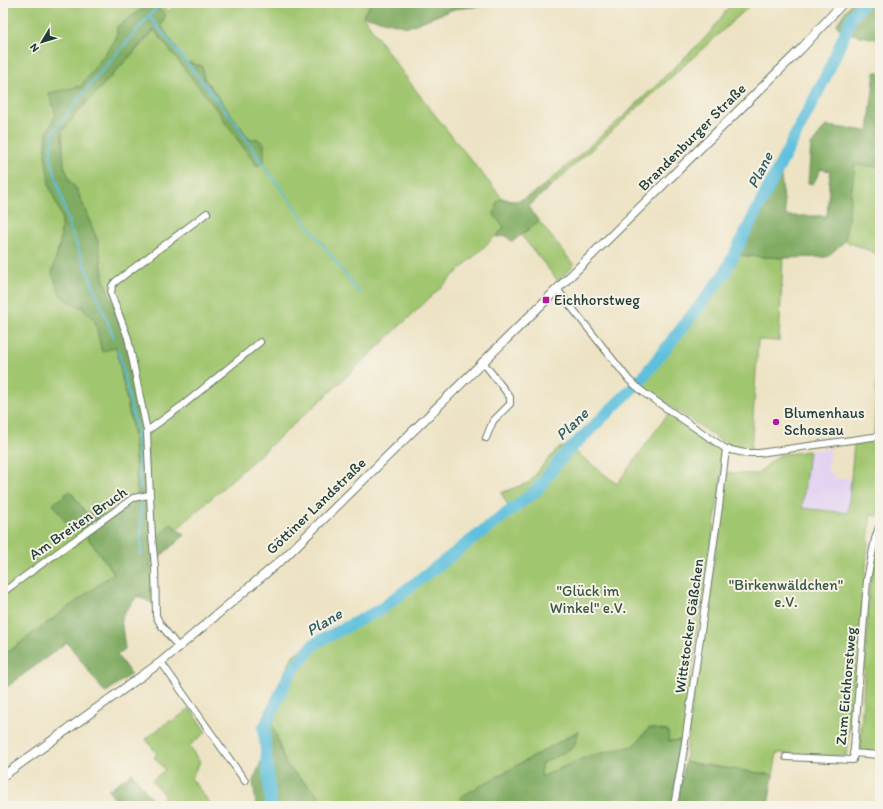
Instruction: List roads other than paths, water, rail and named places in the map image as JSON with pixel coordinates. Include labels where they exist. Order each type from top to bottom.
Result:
[{"type":"street","name":"Brandenburger Straße","points":[[557,289],[801,49],[843,3]]},
{"type":"street","name":"Am Breiten Bruch","points":[[179,648],[161,626],[156,616],[155,567],[152,537],[147,431],[132,354],[122,319],[111,294],[112,286],[115,282],[207,213]]},
{"type":"street","name":"Göttiner Landstraße","points":[[3,776],[161,662],[285,557],[557,289]]},
{"type":"street","points":[[557,289],[630,380],[644,393],[726,449],[745,453],[759,453],[880,436]]},
{"type":"street","points":[[147,431],[183,405],[260,342]]},
{"type":"street","points":[[483,362],[510,397],[510,404],[493,421],[486,438]]},
{"type":"street","name":"Wittstocker Gäßchen","points":[[674,806],[684,750],[716,530],[726,449]]},
{"type":"street","name":"Am Breiten Bruch","points":[[3,592],[132,498],[150,495]]},
{"type":"street","name":"Zum Eichhorstweg","points":[[786,757],[853,760],[867,580],[875,539],[880,524]]},
{"type":"street","points":[[161,662],[245,781]]},
{"type":"street","points":[[853,753],[880,755]]},
{"type":"waterway","name":"Plane","points":[[271,806],[264,729],[289,675],[314,644],[381,609],[536,491],[563,456],[640,381],[723,276],[827,74],[852,17],[863,3]]},
{"type":"waterway","points":[[114,338],[70,228],[50,156],[53,133],[79,98],[156,9]]},
{"type":"waterway","points":[[149,16],[236,123],[264,166],[359,293]]},
{"type":"waterway","points":[[118,349],[137,433],[140,488]]},
{"type":"waterway","points":[[141,503],[141,555]]},
{"type":"place","name":"Eichhorstweg","points":[[546,300]]},
{"type":"place","name":"Blumenhaus Schossau","points":[[776,422]]},
{"type":"park label","name":"\"Birkenwäldchen\" e.V.","points":[[786,594]]},
{"type":"park label","name":"\"Glück im Winkel\" e.V.","points":[[588,600]]}]
